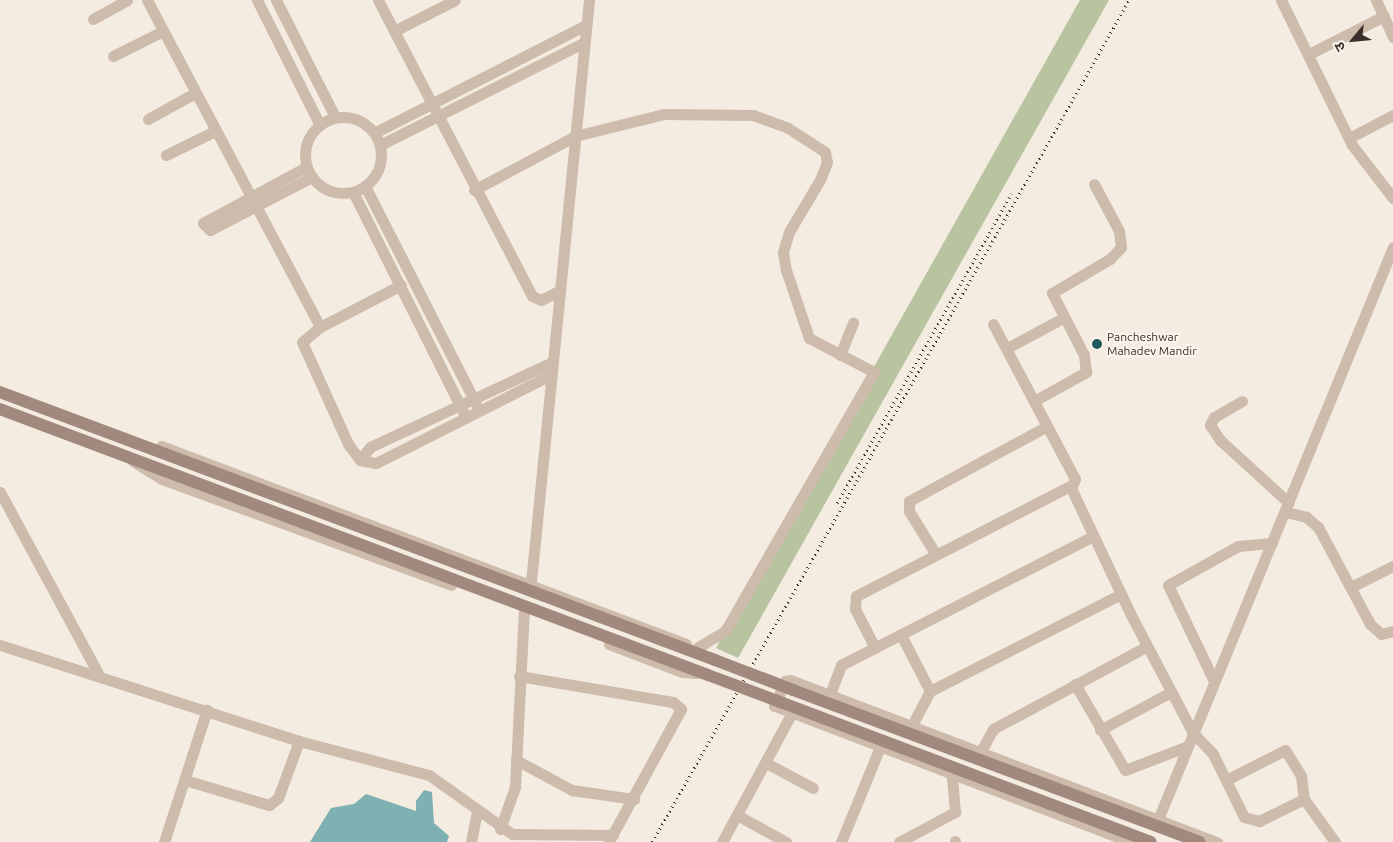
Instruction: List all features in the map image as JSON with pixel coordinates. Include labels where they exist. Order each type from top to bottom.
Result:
[{"type":"main road","points":[[0,392],[127,438],[1199,842]]},
{"type":"main road","points":[[0,409],[1151,842]]},
{"type":"street","points":[[92,19],[127,0]]},
{"type":"street","points":[[147,0],[320,328]]},
{"type":"street","points":[[257,0],[320,125]]},
{"type":"street","points":[[276,0],[335,117]]},
{"type":"street","points":[[378,0],[474,190],[532,296],[541,300],[559,291]]},
{"type":"street","points":[[394,31],[455,0]]},
{"type":"street","points":[[531,582],[548,376],[559,291],[589,0]]},
{"type":"street","points":[[1281,0],[1349,138],[1393,198]]},
{"type":"street","points":[[1376,0],[1393,36]]},
{"type":"street","points":[[1309,54],[1384,16]]},
{"type":"street","points":[[374,133],[429,102],[586,25]]},
{"type":"street","points":[[113,56],[162,31]]},
{"type":"street","points":[[380,145],[436,114],[585,42]]},
{"type":"street","points":[[148,119],[195,94]]},
{"type":"street","points":[[127,438],[194,457],[531,582],[705,655],[724,631],[873,374],[872,368],[840,355],[809,338],[782,252],[827,162],[822,149],[774,122],[737,114],[664,114],[575,136],[474,190]]},
{"type":"street","points":[[1349,138],[1393,114]]},
{"type":"street","points":[[335,117],[357,119],[374,133],[380,145],[379,168],[365,186],[353,192],[330,191],[309,172],[305,146],[320,125],[335,117]]},
{"type":"street","points":[[166,155],[215,131]]},
{"type":"street","points":[[309,172],[255,207],[206,230],[204,220],[249,196],[309,172]]},
{"type":"street","points":[[1034,401],[1086,372],[1084,355],[1063,318],[1052,293],[1055,288],[1110,259],[1121,247],[1119,232],[1094,184]]},
{"type":"street","points":[[365,186],[479,410]]},
{"type":"street","points":[[353,192],[465,416]]},
{"type":"street","points":[[1159,818],[1393,247]]},
{"type":"street","points":[[401,285],[303,339],[303,348],[348,444],[360,460],[376,463],[465,416],[548,376]]},
{"type":"street","points":[[1007,348],[1063,318]]},
{"type":"street","points":[[840,355],[853,323]]},
{"type":"street","points":[[875,648],[855,609],[856,596],[934,553],[1072,485],[1075,479],[994,324]]},
{"type":"street","points":[[360,460],[370,447],[458,403],[550,363]]},
{"type":"street","points":[[1242,401],[1214,416],[1210,425],[1287,508],[1306,516],[1318,527],[1375,630],[1381,634],[1393,631]]},
{"type":"street","points":[[934,553],[909,511],[909,501],[1047,426]]},
{"type":"street","points":[[126,456],[162,479],[682,672],[705,674]]},
{"type":"street","points":[[1072,485],[1093,536],[1171,692],[1193,733],[1213,754],[1251,822],[1304,799]]},
{"type":"street","points":[[0,492],[98,673]]},
{"type":"street","points":[[830,694],[842,665],[1093,536]]},
{"type":"street","points":[[1214,681],[1168,585],[1238,546],[1272,544]]},
{"type":"street","points":[[1350,587],[1393,566]]},
{"type":"street","points":[[912,725],[930,691],[1121,594]]},
{"type":"street","points":[[500,829],[514,799],[519,676],[524,612]]},
{"type":"street","points":[[901,635],[930,691]]},
{"type":"street","points":[[0,645],[98,673],[299,741],[429,775],[500,829],[552,837],[611,839],[680,717],[679,706],[519,676]]},
{"type":"street","points":[[981,751],[993,729],[1147,646]]},
{"type":"street","points":[[1131,842],[1105,838],[952,774],[790,716],[774,706],[787,680],[830,694],[1159,818],[1217,842]]},
{"type":"street","points":[[1076,684],[1100,730],[1125,770],[1188,746]]},
{"type":"street","points":[[1100,730],[1171,692]]},
{"type":"street","points":[[164,842],[186,780],[207,710]]},
{"type":"street","points":[[722,842],[790,716]]},
{"type":"street","points":[[186,780],[269,805],[278,798],[299,741]]},
{"type":"street","points":[[842,842],[880,748]]},
{"type":"street","points":[[1226,780],[1285,750],[1302,776],[1304,799],[1334,842]]},
{"type":"street","points":[[516,760],[572,790],[634,798]]},
{"type":"street","points":[[766,763],[813,788]]},
{"type":"street","points":[[898,842],[955,812],[952,774]]},
{"type":"street","points":[[471,842],[477,812]]},
{"type":"street","points":[[737,815],[786,842]]},
{"type":"green space","points":[[1080,0],[1109,0],[738,658],[716,648]]},
{"type":"water","points":[[424,790],[432,792],[434,823],[449,836],[447,842],[310,842],[331,808],[354,804],[366,794],[416,811],[416,801]]},
{"type":"railway","points":[[652,842],[1129,0]]},
{"type":"railway","points":[[837,503],[1011,194]]},
{"type":"place","name":"Pancheshwar Mahadev Mandir","points":[[1097,344]]}]
